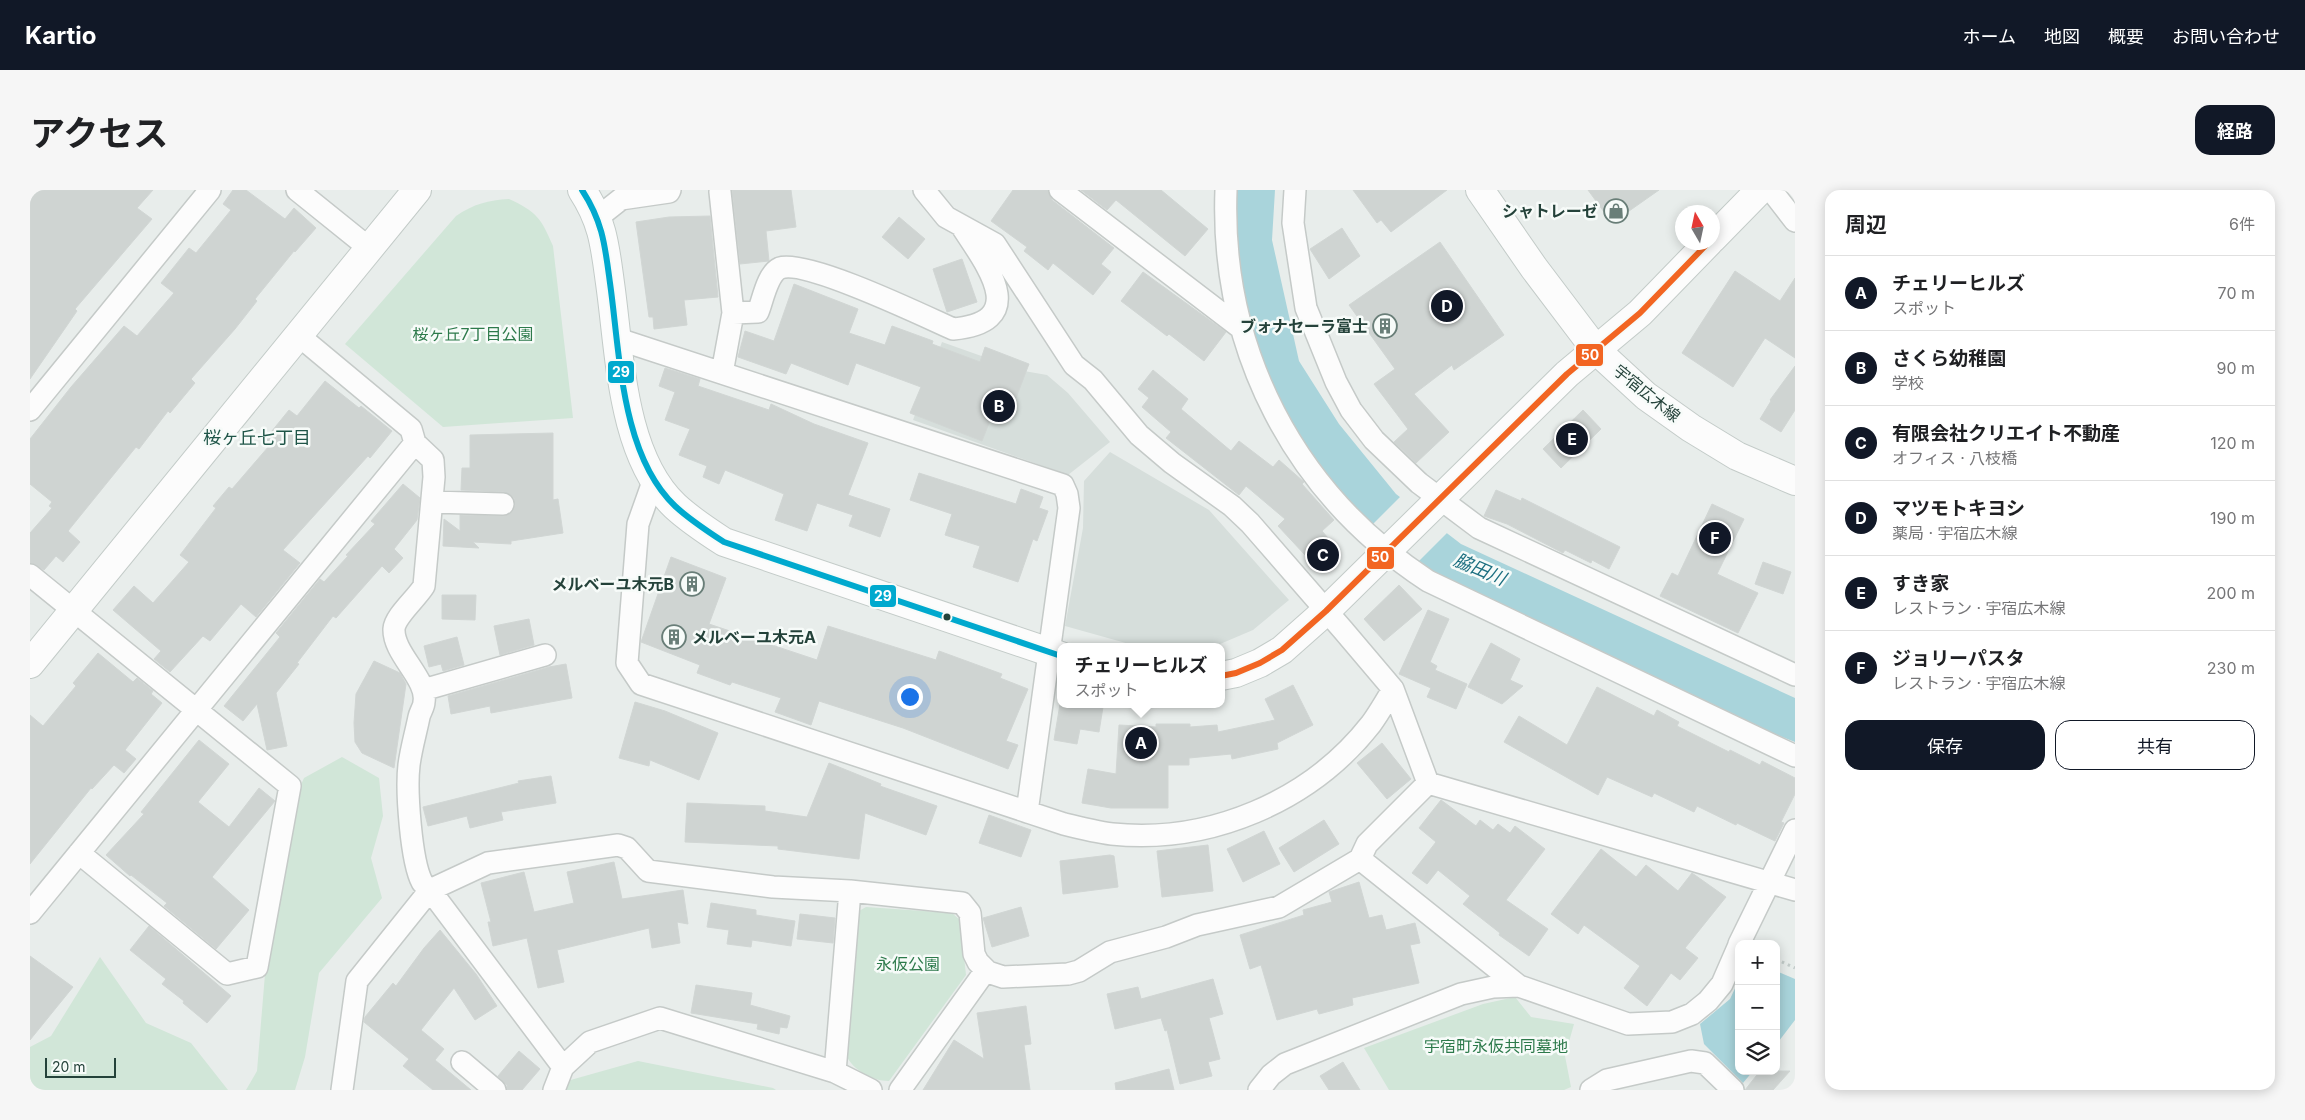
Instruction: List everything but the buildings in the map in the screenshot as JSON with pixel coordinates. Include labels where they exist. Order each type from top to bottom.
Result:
[{"type":"street","points":[[30,410],[210,190]]},
{"type":"street","points":[[297,190],[369,248]]},
{"type":"street","points":[[30,664],[417,190]]},
{"type":"street","points":[[582,190],[597,218],[604,245],[627,406],[636,445],[654,478],[674,505],[702,528],[724,542],[1055,654]]},
{"type":"street","points":[[597,218],[621,200],[669,192],[670,190]]},
{"type":"street","points":[[924,190],[946,216],[995,244],[1074,365],[1093,380],[1140,435],[1172,463],[1232,506],[1250,523],[1393,689],[1428,783]]},
{"type":"street","points":[[1060,190],[1242,329]]},
{"type":"street","points":[[1226,190],[1225,230],[1228,254],[1247,350],[1260,382],[1283,430],[1302,462],[1368,535],[1389,547],[1428,581],[1795,756]]},
{"type":"street","points":[[1295,190],[1293,223],[1306,308],[1336,382],[1351,410],[1374,440],[1436,501],[1480,528],[1795,675]]},
{"type":"street","name":"宇宿広木線","points":[[1480,190],[1534,268],[1596,350],[1646,396],[1691,428],[1737,456],[1795,481]]},
{"type":"street","points":[[1720,231],[1760,190]]},
{"type":"street","points":[[1771,190],[1795,221]]},
{"type":"street","points":[[720,192],[732,313],[722,373]]},
{"type":"street","points":[[732,313],[758,312],[772,275],[781,268],[794,268],[828,276],[953,329],[971,328],[984,323],[993,315],[998,302],[992,273],[962,226]]},
{"type":"street","points":[[1225,675],[1236,673],[1260,663],[1282,650],[1326,611],[1567,374],[1640,313],[1701,250]]},
{"type":"street","points":[[298,335],[411,429],[415,443],[432,460],[434,477],[424,586],[418,596],[396,621],[394,630],[396,642],[423,690],[424,702],[409,766],[408,794],[416,862],[422,883],[430,890],[563,1067]]},
{"type":"street","points":[[618,339],[1063,485],[1067,494],[1069,508],[1055,654],[1027,812]]},
{"type":"street","points":[[30,913],[415,443]]},
{"type":"street","points":[[654,478],[638,524],[628,663],[641,684],[1064,824],[1112,834],[1158,835],[1204,829],[1248,816],[1286,797],[1345,752],[1371,724],[1393,689]]},
{"type":"street","points":[[432,502],[503,504]]},
{"type":"street","points":[[30,575],[290,786],[257,967],[227,974],[79,853]]},
{"type":"street","points":[[423,690],[545,655]]},
{"type":"street","points":[[342,1090],[357,982],[430,890],[488,863],[618,845],[627,848],[648,871],[773,887],[850,892],[962,903],[970,913],[974,954],[986,970],[1003,976],[1068,974],[1079,971],[1110,952],[1166,937],[1197,924],[1279,907],[1360,859],[1368,844],[1428,783]]},
{"type":"street","points":[[1428,783],[1795,890]]},
{"type":"street","points":[[1741,940],[1795,830]]},
{"type":"street","points":[[1360,859],[1519,986]]},
{"type":"street","points":[[834,1072],[850,892]]},
{"type":"street","points":[[1259,1090],[1271,1075],[1285,1064],[1460,994],[1493,986],[1519,986],[1628,1024],[1672,1022],[1692,1014],[1708,1001],[1722,984],[1735,953]]},
{"type":"street","points":[[900,1090],[986,970]]},
{"type":"street","points":[[554,1090],[563,1067],[590,1042],[660,1018],[834,1072],[871,1090]]},
{"type":"street","points":[[1591,1090],[1607,1080],[1691,1061],[1705,1063],[1733,1090]]},
{"type":"street","points":[[462,1062],[495,1090]]},
{"type":"path","points":[[1780,962],[1795,968]]},
{"type":"shaded area","points":[[942,342],[1024,371],[1047,375],[1068,393],[1110,442],[1068,475],[913,420]]},
{"type":"shaded area","points":[[1110,452],[1209,510],[1289,600],[1253,630],[1222,643],[1126,643],[1065,626],[1083,528],[1084,481]]},
{"type":"green space","name":"桜ヶ丘7丁目公園","points":[[509,199],[526,208],[537,217],[553,246],[573,418],[443,427],[345,344],[456,216],[481,203]]},
{"type":"green space","points":[[342,757],[379,778],[383,816],[371,858],[382,898],[319,973],[305,1057],[295,1090],[246,1090],[257,1071],[276,841],[304,778]]},
{"type":"green space","name":"永仮公園","points":[[866,907],[952,913],[960,920],[966,975],[889,1081],[876,1079],[864,1074],[853,1065],[846,1055],[859,911]]},
{"type":"green space","points":[[100,957],[146,1023],[191,1043],[228,1090],[30,1090],[30,1047],[51,1036]]},
{"type":"green space","name":"宇宿町永仮共同墓地","points":[[1515,997],[1531,1017],[1574,1024],[1565,1056],[1571,1087],[1564,1090],[1389,1090],[1364,1048],[1483,1004]]},
{"type":"green space","points":[[638,1061],[776,1090],[563,1090],[567,1081]]},
{"type":"water","name":"脇田川","points":[[1237,190],[1275,190],[1272,240],[1299,361],[1339,424],[1396,494],[1461,544],[1795,698],[1795,742],[1715,710],[1426,570],[1363,520],[1291,427],[1262,363],[1247,313],[1231,233]]},
{"type":"water","points":[[1780,973],[1795,979],[1795,1020],[1780,1040]]},
{"type":"water","points":[[1735,988],[1735,1075],[1704,1044],[1700,1024],[1730,999]]},
{"type":"water","points":[[1735,1075],[1750,1075],[1743,1083]]},
{"type":"pier","points":[[1402,495],[1449,531],[1416,564],[1370,527]]},
{"type":"transit line","name":"29","points":[[582,190],[595,213],[602,235],[621,371],[633,431],[643,459],[657,485],[675,506],[724,542],[1057,655]]},
{"type":"transit line","name":"50","points":[[1225,675],[1236,673],[1260,663],[1282,650],[1326,611],[1567,374],[1640,313],[1701,250]]},
{"type":"place","name":"シャトレーゼ","points":[[1616,211]]},
{"type":"place","name":"マツモトキヨシ","points":[[1447,306]]},
{"type":"place","name":"ブォナセーラ富士","points":[[1385,326]]},
{"type":"place","name":"さくら幼稚園","points":[[999,406]]},
{"type":"place","name":"すき家","points":[[1572,439]]},
{"type":"place","name":"ジョリーパスタ","points":[[1715,538]]},
{"type":"place","name":"有限会社クリエイト不動産","points":[[1323,555]]},
{"type":"place","name":"メルベーユ木元B","points":[[692,584]]},
{"type":"place","name":"メルベーユ木元A","points":[[674,637]]},
{"type":"place","name":"チェリーヒルズ","points":[[1141,743]]},
{"type":"district","name":"桜ヶ丘七丁目","points":[[257,437]]}]
